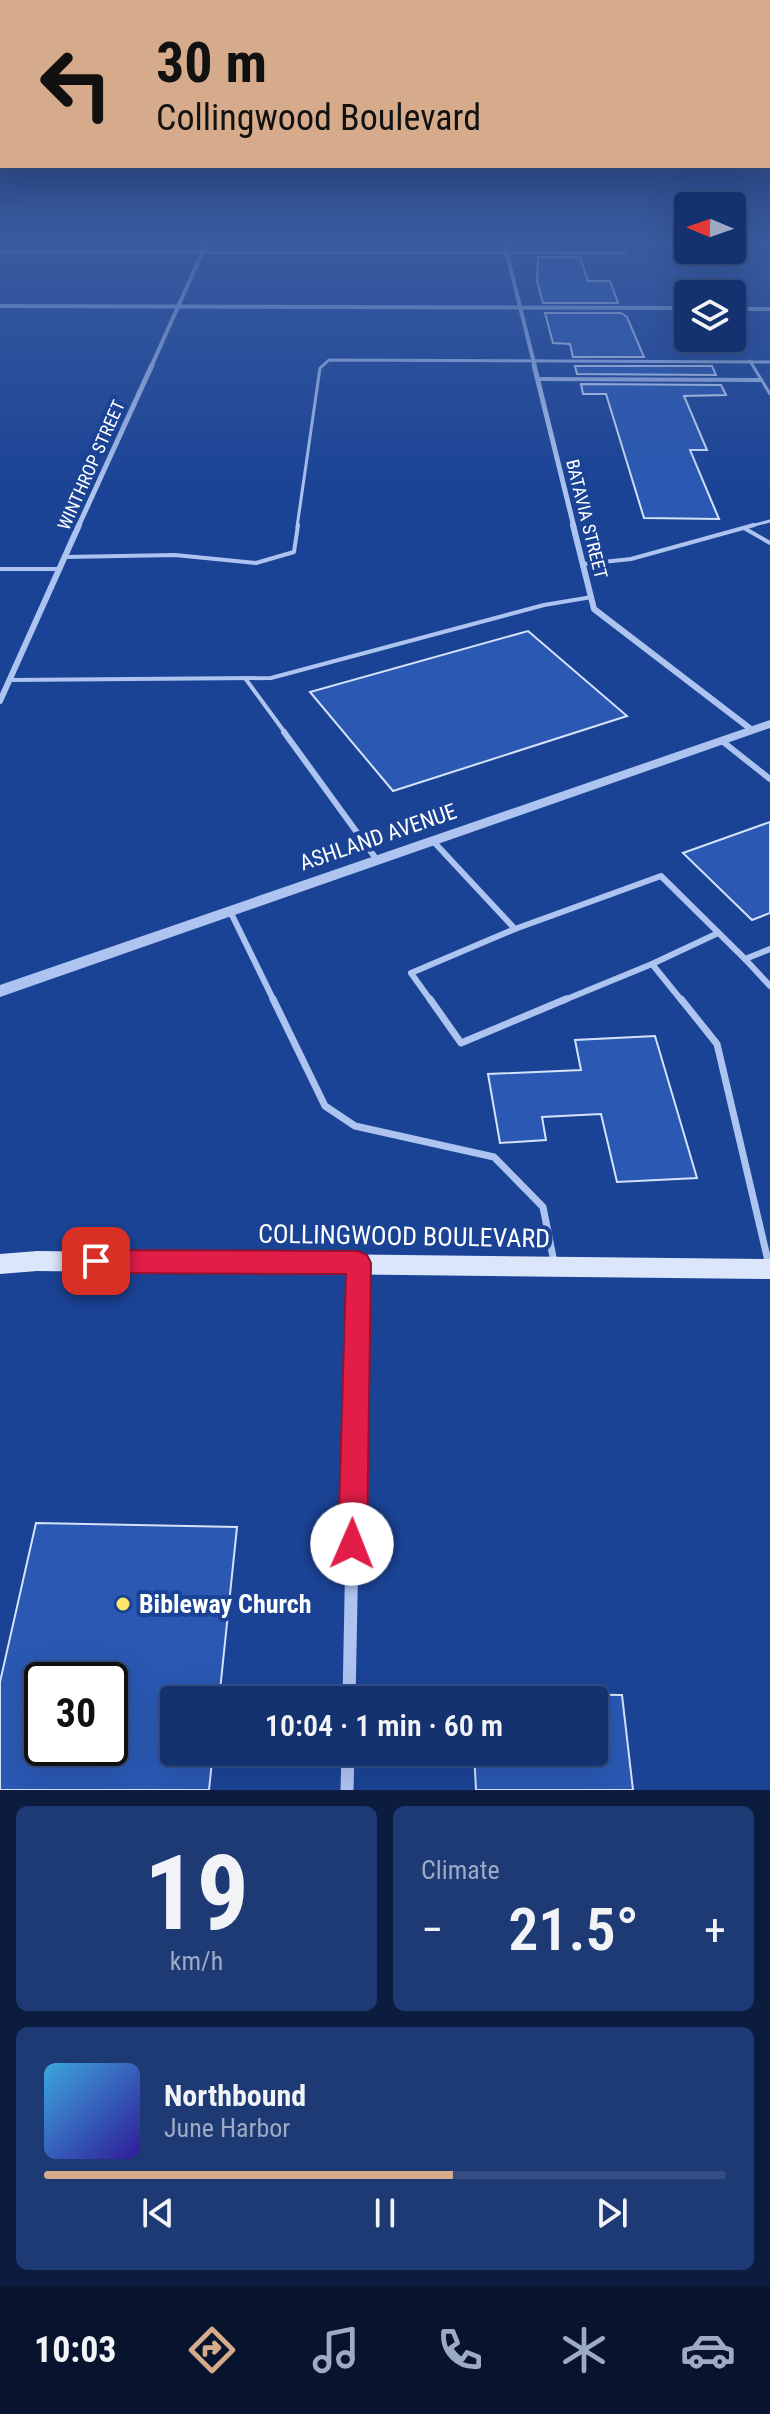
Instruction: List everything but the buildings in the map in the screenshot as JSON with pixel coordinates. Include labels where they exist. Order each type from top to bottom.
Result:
[{"type":"main road","name":"COLLINGWOOD BOULEVARD","points":[[0,1257],[37,1261]]},
{"type":"main road","name":"COLLINGWOOD BOULEVARD","points":[[0,1264],[37,1261],[358,1263],[770,1269]]},
{"type":"street","name":"WINTHROP STREET","points":[[0,701],[169,326]]},
{"type":"street","name":"BATAVIA STREET","points":[[523,326],[594,609],[752,730]]},
{"type":"street","points":[[538,379],[761,380]]},
{"type":"street","name":"ASHLAND AVENUE","points":[[0,991],[770,724]]},
{"type":"street","points":[[349,1686],[358,1263]]},
{"type":"street","points":[[347,1790],[348,1766]]},
{"type":"lane","points":[[65,557],[193,556],[232,563],[284,559],[294,552],[298,543],[322,363],[340,360],[770,362]]},
{"type":"lane","points":[[750,361],[770,394]]},
{"type":"lane","points":[[584,564],[631,559],[770,521]]},
{"type":"lane","points":[[744,528],[770,543]]},
{"type":"lane","points":[[0,569],[59,569]]},
{"type":"lane","points":[[9,680],[271,678],[544,605],[592,597]]},
{"type":"lane","points":[[245,678],[377,860]]},
{"type":"lane","points":[[722,741],[770,779]]},
{"type":"lane","points":[[433,841],[515,929]]},
{"type":"lane","points":[[716,934],[652,964],[461,1043],[411,973],[515,929],[661,876],[770,986]]},
{"type":"lane","points":[[229,911],[325,1106],[355,1126],[494,1157],[543,1207],[555,1265]]},
{"type":"lane","points":[[745,959],[770,949]]},
{"type":"lane","points":[[652,964],[717,1044],[770,1269]]},
{"type":"place","name":"Bibleway Church","points":[[123,1604]]},
{"type":"route","points":[[96,1261],[358,1263],[352,1544]]}]
